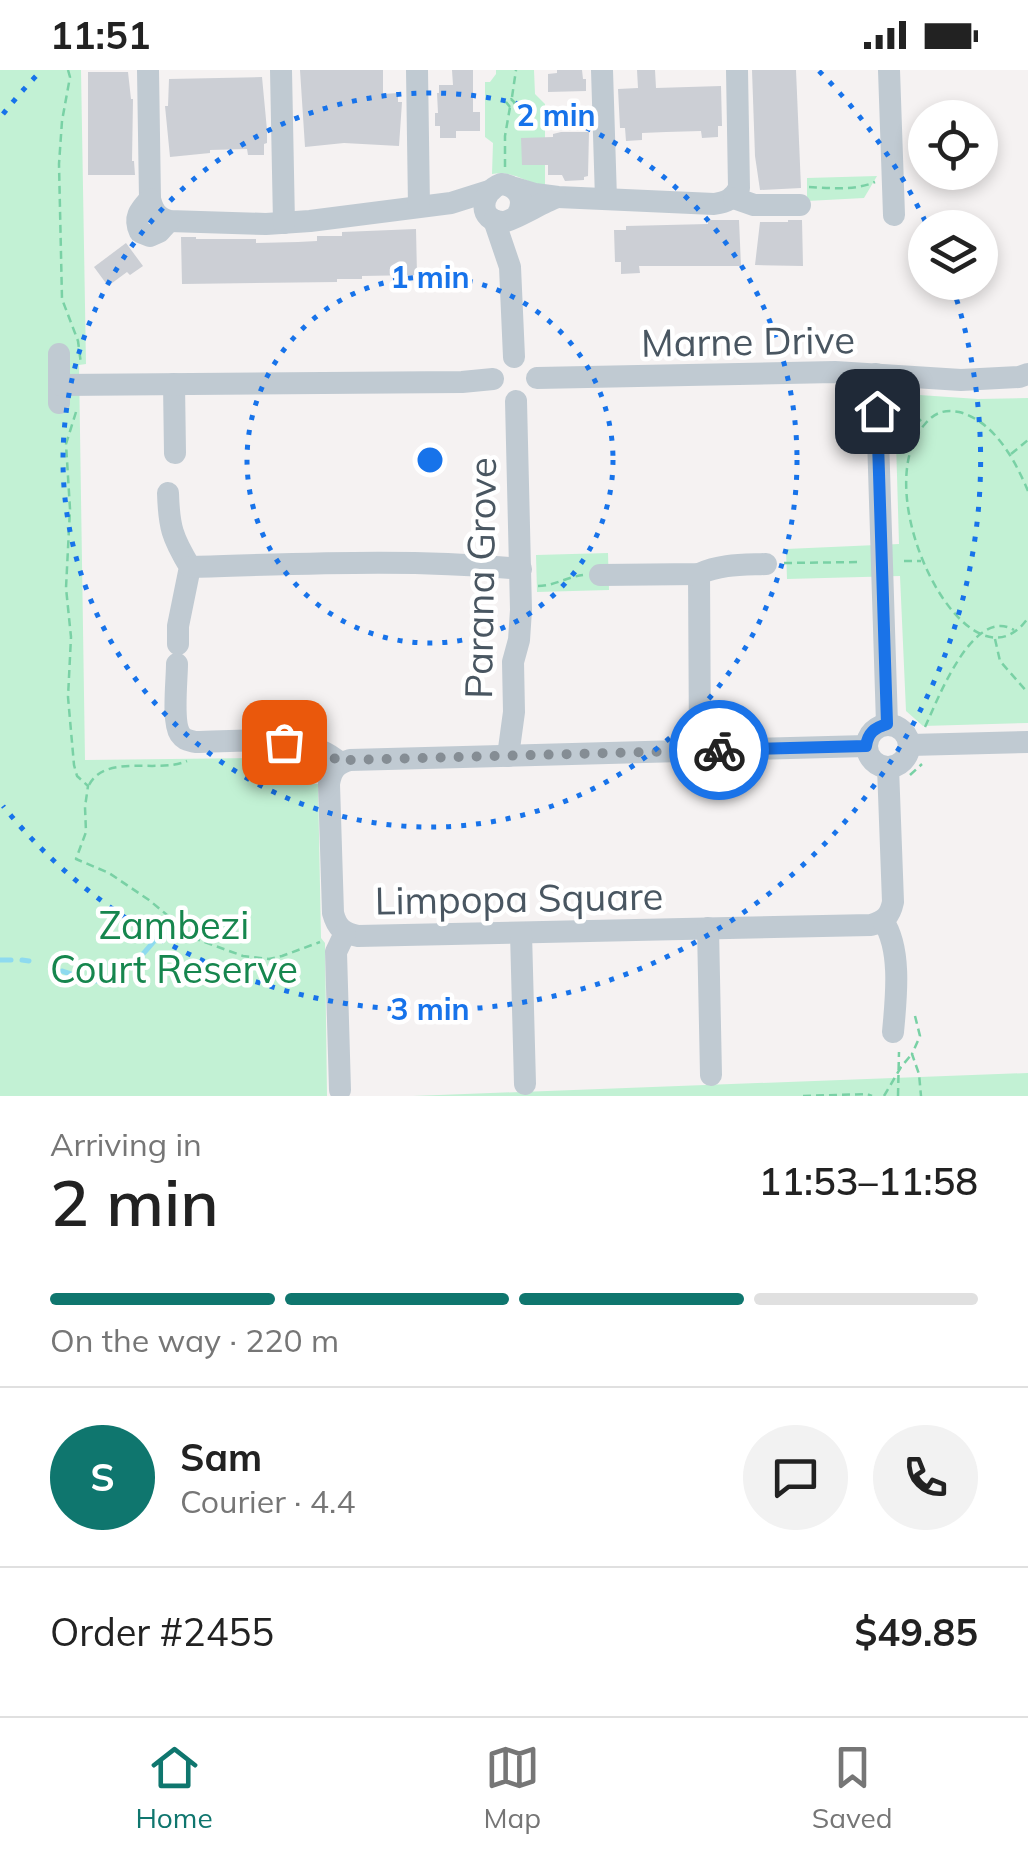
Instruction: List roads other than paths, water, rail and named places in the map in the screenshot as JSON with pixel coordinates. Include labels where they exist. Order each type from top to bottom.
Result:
[{"type":"street","points":[[148,70],[150,199],[157,215],[169,221],[310,221],[451,204],[504,217],[558,197]]},
{"type":"street","points":[[281,70],[284,222]]},
{"type":"street","points":[[417,70],[420,206]]},
{"type":"street","points":[[602,70],[606,199]]},
{"type":"street","points":[[451,204],[502,184],[558,197],[714,204],[734,198],[740,177],[737,70]]},
{"type":"street","points":[[889,70],[894,215]]},
{"type":"street","points":[[502,184],[519,193],[522,204],[504,217]]},
{"type":"street","points":[[502,184],[484,206],[504,217]]},
{"type":"street","points":[[734,198],[754,205],[803,196]]},
{"type":"street","points":[[504,217],[514,357]]},
{"type":"street","points":[[59,354],[66,391],[174,384],[493,379]]},
{"type":"street","points":[[514,357],[527,360],[537,378],[533,391],[516,401],[503,397],[493,379],[497,366],[514,357]]},
{"type":"street","name":"Marne Drive","points":[[537,378],[834,372],[961,380],[1025,377]]},
{"type":"street","points":[[876,374],[887,724]]},
{"type":"street","points":[[174,384],[174,453]]},
{"type":"street","name":"Parana Grove","points":[[508,756],[521,577],[516,401]]},
{"type":"street","points":[[168,492],[173,537],[190,567],[178,626],[177,654],[177,722],[179,733],[187,740],[311,746],[340,763],[866,746]]},
{"type":"street","points":[[190,567],[457,562],[521,577]]},
{"type":"street","points":[[600,575],[699,574],[712,568],[766,564]]},
{"type":"street","points":[[699,574],[700,750]]},
{"type":"street","points":[[898,773],[874,763],[870,757],[866,746],[877,727],[887,724],[916,738],[1028,742]]},
{"type":"street","points":[[893,1032],[894,948],[883,921],[891,913],[893,902],[899,764],[916,738]]},
{"type":"street","name":"Limpopa Square","points":[[340,763],[334,768],[330,784],[333,913],[342,937],[871,925],[883,921]]},
{"type":"street","points":[[708,928],[711,1075]]},
{"type":"street","points":[[521,933],[524,1084]]},
{"type":"street","points":[[340,1090],[336,952],[342,937]]},
{"type":"waterway","points":[[62,971],[94,981],[117,976],[137,960],[171,921]]},
{"type":"waterway","points":[[0,960],[11,960]]},
{"type":"waterway","points":[[22,960],[29,961]]},
{"type":"park label","name":"Zambezi Court Reserve","points":[[174,947]]}]
